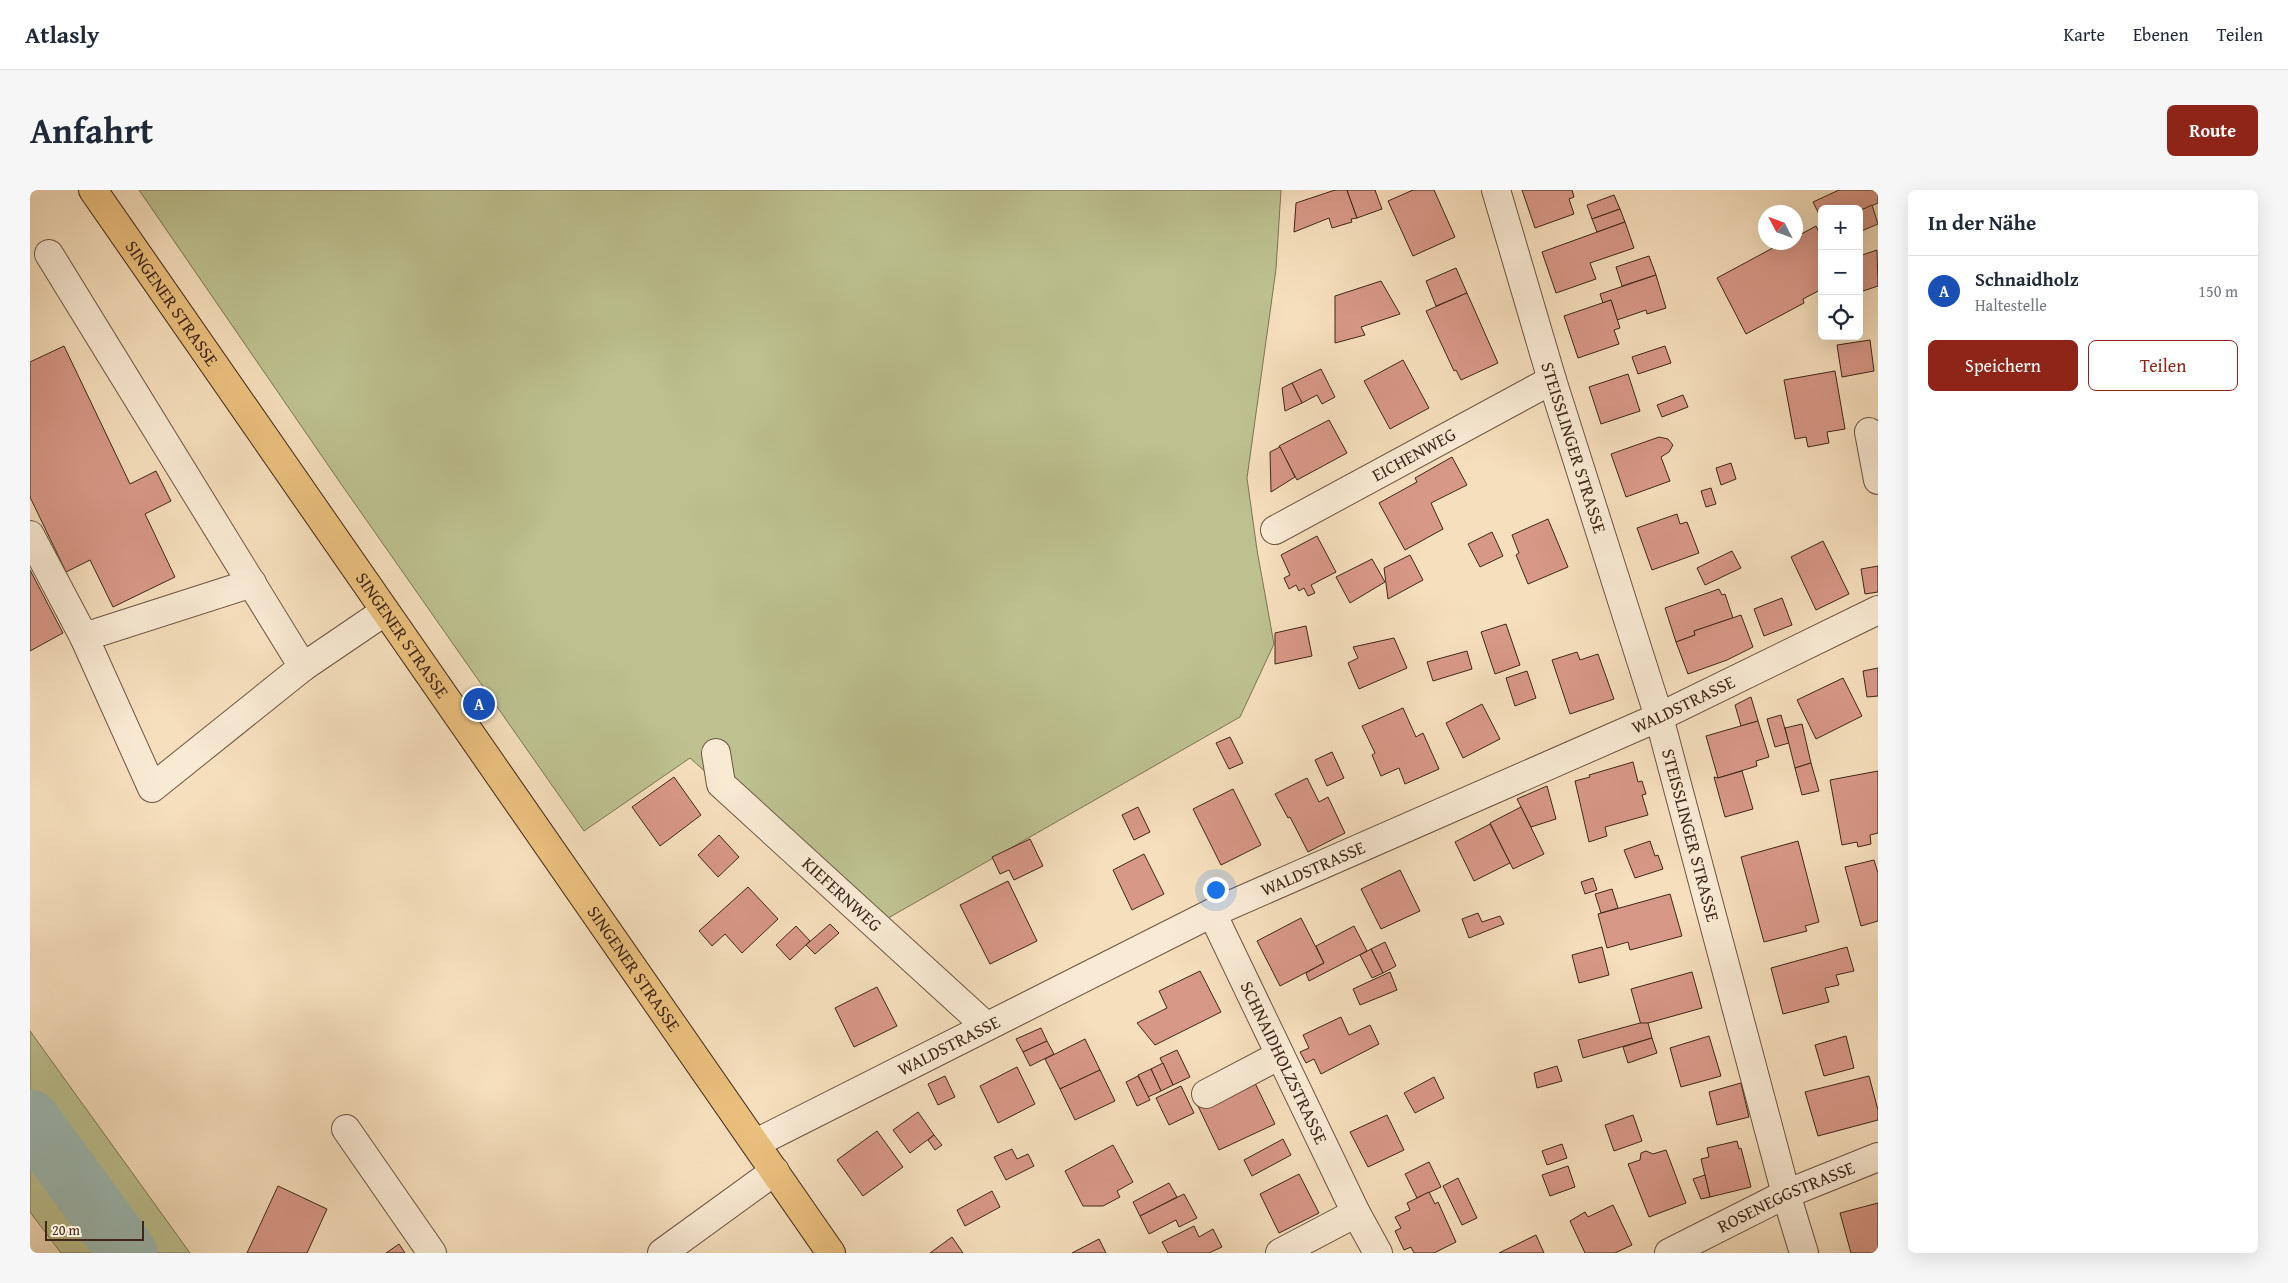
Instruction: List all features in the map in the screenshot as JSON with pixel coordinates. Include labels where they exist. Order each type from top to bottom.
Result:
[{"type":"main road","name":"SINGENER STRASSE","points":[[93,190],[384,612],[831,1253]]},
{"type":"street","name":"STEISSLINGER STRASSE","points":[[1496,190],[1552,380],[1660,717],[1786,1194],[1804,1253]]},
{"type":"street","points":[[49,254],[303,668]]},
{"type":"street","name":"EICHENWEG","points":[[1276,530],[1552,380]]},
{"type":"street","points":[[1869,432],[1878,480]]},
{"type":"street","points":[[30,535],[84,636],[152,788],[303,668],[384,612]]},
{"type":"street","points":[[84,636],[252,583]]},
{"type":"street","name":"WALDSTRASSE","points":[[756,1143],[1212,913],[1660,717],[1878,610]]},
{"type":"street","name":"KIEFERNWEG","points":[[716,754],[721,784],[986,1026]]},
{"type":"street","name":"SCHNAIDHOLZSTRASSE","points":[[1212,913],[1356,1214],[1378,1253]]},
{"type":"street","points":[[1206,1094],[1280,1055]]},
{"type":"street","points":[[346,1130],[432,1253]]},
{"type":"street","name":"ROSENEGGSTRASSE","points":[[1669,1253],[1786,1194],[1878,1158]]},
{"type":"street","points":[[662,1253],[775,1171]]},
{"type":"street","points":[[1280,1253],[1356,1214]]},
{"type":"green space","points":[[139,190],[1281,190],[1276,269],[1247,478],[1257,550],[1274,644],[1240,717],[876,925],[690,758],[584,831],[339,481]]},
{"type":"green space","points":[[30,1031],[190,1253],[61,1253],[30,1212]]},
{"type":"building","points":[[1335,190],[1347,190],[1357,218],[1351,219],[1352,222],[1332,228],[1329,218],[1294,232],[1296,203]]},
{"type":"building","points":[[1347,190],[1375,190],[1382,209],[1357,218]]},
{"type":"building","points":[[1413,190],[1434,190],[1455,237],[1413,256],[1388,201]]},
{"type":"building","points":[[1522,190],[1572,190],[1574,197],[1569,199],[1574,214],[1535,228]]},
{"type":"building","points":[[1839,190],[1878,190],[1878,203],[1863,209],[1863,205],[1818,205],[1818,212],[1813,202]]},
{"type":"building","points":[[1614,195],[1620,209],[1592,219],[1587,205]]},
{"type":"building","points":[[1872,205],[1878,224],[1863,230],[1863,209]]},
{"type":"building","points":[[1620,209],[1625,222],[1597,232],[1592,219]]},
{"type":"building","points":[[1625,222],[1634,248],[1590,263],[1596,279],[1556,293],[1542,252]]},
{"type":"building","points":[[1816,226],[1818,230],[1818,291],[1803,299],[1804,303],[1746,334],[1717,278],[1769,250],[1803,250],[1803,233]]},
{"type":"building","points":[[1877,250],[1878,286],[1863,291],[1863,255]]},
{"type":"building","points":[[1649,256],[1656,275],[1622,286],[1616,267]]},
{"type":"building","points":[[1456,268],[1467,293],[1436,306],[1426,281]]},
{"type":"building","points":[[1656,275],[1666,308],[1647,314],[1646,310],[1617,320],[1611,300],[1603,303],[1600,294]]},
{"type":"building","points":[[1381,281],[1400,314],[1361,327],[1365,335],[1335,343],[1335,296]]},
{"type":"building","points":[[1467,293],[1498,363],[1461,380],[1456,370],[1454,371],[1426,311]]},
{"type":"building","points":[[1611,300],[1620,328],[1614,330],[1619,344],[1578,358],[1564,316]]},
{"type":"building","points":[[1870,340],[1874,371],[1842,377],[1837,345]]},
{"type":"building","points":[[64,346],[130,484],[156,471],[171,501],[145,514],[175,577],[113,607],[90,560],[66,572],[30,497],[30,362]]},
{"type":"building","points":[[1665,346],[1671,363],[1638,374],[1632,357]]},
{"type":"building","points":[[1403,360],[1429,408],[1390,429],[1364,381]]},
{"type":"building","points":[[1321,369],[1335,397],[1322,404],[1317,395],[1302,403],[1292,383]]},
{"type":"building","points":[[1835,371],[1845,429],[1827,432],[1829,443],[1808,447],[1806,437],[1795,439],[1784,380]]},
{"type":"building","points":[[1628,374],[1640,411],[1601,424],[1589,387]]},
{"type":"building","points":[[1292,383],[1302,403],[1285,411],[1282,388]]},
{"type":"building","points":[[1683,395],[1688,407],[1662,417],[1657,405]]},
{"type":"building","points":[[1329,420],[1347,453],[1297,480],[1279,446]]},
{"type":"building","points":[[1659,437],[1668,439],[1673,445],[1669,452],[1661,457],[1670,481],[1626,497],[1611,454]]},
{"type":"building","points":[[1280,447],[1295,477],[1271,492],[1270,452]]},
{"type":"building","points":[[1452,457],[1467,485],[1431,503],[1443,529],[1405,550],[1379,503],[1417,482],[1415,478]]},
{"type":"building","points":[[1731,463],[1736,479],[1721,485],[1716,468]]},
{"type":"building","points":[[1711,488],[1716,504],[1706,507],[1701,491]]},
{"type":"building","points":[[1677,514],[1680,524],[1687,522],[1699,553],[1652,570],[1637,528]]},
{"type":"building","points":[[1548,519],[1568,567],[1528,584],[1516,555],[1519,553],[1512,535]]},
{"type":"building","points":[[1492,532],[1503,556],[1480,567],[1468,544]]},
{"type":"building","points":[[1317,536],[1336,572],[1311,585],[1315,593],[1308,596],[1304,588],[1299,591],[1296,585],[1289,589],[1284,578],[1290,575],[1281,555]]},
{"type":"building","points":[[1823,541],[1849,594],[1816,610],[1791,557]]},
{"type":"building","points":[[1732,551],[1741,568],[1705,585],[1697,568]]},
{"type":"building","points":[[1410,555],[1423,580],[1388,599],[1384,568]]},
{"type":"building","points":[[1372,559],[1385,582],[1350,603],[1336,577]]},
{"type":"building","points":[[1878,566],[1878,592],[1865,594],[1861,569]]},
{"type":"building","points":[[30,570],[63,633],[30,651]]},
{"type":"building","points":[[1719,589],[1722,595],[1725,594],[1733,618],[1694,631],[1695,635],[1676,642],[1665,608]]},
{"type":"building","points":[[1782,598],[1792,625],[1764,636],[1754,609]]},
{"type":"building","points":[[1741,615],[1753,647],[1727,660],[1688,674],[1676,642],[1695,635],[1694,631]]},
{"type":"building","points":[[1506,624],[1520,665],[1495,674],[1481,632]]},
{"type":"building","points":[[1306,626],[1312,656],[1275,664],[1275,633]]},
{"type":"building","points":[[1394,638],[1407,668],[1359,689],[1348,663],[1358,658],[1353,647]]},
{"type":"building","points":[[1467,651],[1472,669],[1433,681],[1427,662]]},
{"type":"building","points":[[1577,652],[1580,660],[1598,654],[1614,699],[1570,714],[1552,660]]},
{"type":"building","points":[[1878,668],[1878,696],[1867,697],[1863,671]]},
{"type":"building","points":[[1527,671],[1536,698],[1515,706],[1506,678]]},
{"type":"building","points":[[1843,678],[1862,716],[1816,739],[1797,700]]},
{"type":"building","points":[[1751,697],[1758,721],[1741,726],[1735,705]]},
{"type":"building","points":[[1482,704],[1500,739],[1463,758],[1446,723]]},
{"type":"building","points":[[1403,708],[1416,737],[1423,733],[1439,769],[1405,784],[1399,768],[1381,776],[1372,755],[1375,753],[1362,726]]},
{"type":"building","points":[[1781,715],[1789,743],[1775,747],[1767,719]]},
{"type":"building","points":[[1758,721],[1769,757],[1756,761],[1757,766],[1718,778],[1706,736]]},
{"type":"building","points":[[1802,724],[1811,763],[1795,768],[1785,728]]},
{"type":"building","points":[[1230,737],[1243,763],[1229,769],[1216,743]]},
{"type":"building","points":[[1332,752],[1344,778],[1327,786],[1315,760]]},
{"type":"building","points":[[1633,762],[1638,782],[1642,781],[1646,794],[1642,795],[1648,815],[1605,827],[1607,836],[1589,842],[1575,781]]},
{"type":"building","points":[[1811,763],[1819,791],[1802,795],[1795,768]]},
{"type":"building","points":[[1742,771],[1753,809],[1725,817],[1714,777],[1718,778]]},
{"type":"building","points":[[1878,771],[1878,833],[1870,835],[1871,844],[1858,847],[1857,842],[1842,845],[1830,780]]},
{"type":"building","points":[[674,777],[701,815],[660,846],[632,807]]},
{"type":"building","points":[[1307,778],[1319,802],[1328,797],[1345,833],[1308,852],[1290,817],[1288,818],[1275,794]]},
{"type":"building","points":[[1547,786],[1556,819],[1531,827],[1517,799]]},
{"type":"building","points":[[1233,789],[1261,845],[1221,865],[1193,809]]},
{"type":"building","points":[[1138,807],[1150,832],[1134,840],[1122,815]]},
{"type":"building","points":[[1521,807],[1544,854],[1513,869],[1490,823]]},
{"type":"building","points":[[1490,824],[1510,863],[1474,881],[1455,842]]},
{"type":"building","points":[[719,835],[739,857],[718,877],[698,855]]},
{"type":"building","points":[[1030,839],[1043,866],[1014,880],[1009,870],[1000,874],[992,857]]},
{"type":"building","points":[[1650,841],[1655,856],[1658,855],[1663,869],[1635,878],[1624,850]]},
{"type":"building","points":[[1798,841],[1819,922],[1805,926],[1807,931],[1764,942],[1741,857]]},
{"type":"building","points":[[1144,854],[1164,894],[1132,910],[1113,870]]},
{"type":"building","points":[[1874,860],[1878,873],[1878,921],[1861,926],[1845,867]]},
{"type":"building","points":[[1400,870],[1420,911],[1381,929],[1361,889]]},
{"type":"building","points":[[1593,878],[1597,890],[1585,894],[1581,882]]},
{"type":"building","points":[[1008,881],[1037,941],[990,964],[960,905]]},
{"type":"building","points":[[748,887],[778,919],[742,953],[725,934],[712,946],[699,931]]},
{"type":"building","points":[[1612,889],[1618,908],[1601,913],[1595,894]]},
{"type":"building","points":[[1670,894],[1682,936],[1630,950],[1628,942],[1607,948],[1598,914]]},
{"type":"building","points":[[1478,913],[1482,922],[1500,916],[1504,924],[1469,938],[1462,919]]},
{"type":"building","points":[[1301,918],[1324,963],[1280,986],[1257,941]]},
{"type":"building","points":[[830,924],[839,933],[815,954],[806,945]]},
{"type":"building","points":[[796,926],[810,941],[790,960],[776,945]]},
{"type":"building","points":[[1354,926],[1367,951],[1309,981],[1306,973],[1324,963],[1316,946]]},
{"type":"building","points":[[1385,942],[1396,966],[1383,973],[1371,949]]},
{"type":"building","points":[[1602,947],[1609,975],[1579,983],[1572,955]]},
{"type":"building","points":[[1847,947],[1854,971],[1836,975],[1839,985],[1825,988],[1829,1002],[1783,1014],[1771,968]]},
{"type":"building","points":[[1371,949],[1383,973],[1372,978],[1360,955]]},
{"type":"building","points":[[1200,971],[1221,1012],[1155,1045],[1137,1023],[1167,1008],[1159,991]]},
{"type":"building","points":[[1390,972],[1397,990],[1360,1005],[1353,989]]},
{"type":"building","points":[[1692,972],[1702,1008],[1641,1025],[1631,989]]},
{"type":"building","points":[[877,987],[897,1026],[854,1047],[835,1008]]},
{"type":"building","points":[[1341,1017],[1349,1035],[1370,1025],[1379,1044],[1321,1074],[1314,1059],[1306,1063],[1300,1052],[1309,1048],[1303,1035]]},
{"type":"building","points":[[1640,1023],[1648,1023],[1652,1038],[1583,1058],[1578,1040]]},
{"type":"building","points":[[1041,1028],[1047,1041],[1023,1052],[1016,1039]]},
{"type":"building","points":[[1709,1036],[1721,1076],[1681,1087],[1670,1048]]},
{"type":"building","points":[[1846,1036],[1854,1068],[1824,1076],[1815,1045]]},
{"type":"building","points":[[1652,1038],[1657,1053],[1628,1063],[1623,1047]]},
{"type":"building","points":[[1085,1039],[1100,1070],[1060,1089],[1045,1059]]},
{"type":"building","points":[[1047,1041],[1054,1054],[1030,1066],[1023,1052]]},
{"type":"building","points":[[1177,1050],[1190,1077],[1173,1085],[1160,1058]]},
{"type":"building","points":[[1163,1063],[1173,1085],[1161,1091],[1151,1069]]},
{"type":"building","points":[[1557,1066],[1562,1081],[1537,1088],[1534,1073]]},
{"type":"building","points":[[1017,1067],[1035,1104],[998,1123],[980,1086]]},
{"type":"building","points":[[1151,1069],[1161,1091],[1148,1097],[1138,1075]]},
{"type":"building","points":[[1100,1070],[1115,1101],[1075,1120],[1060,1089]]},
{"type":"building","points":[[945,1076],[955,1097],[938,1105],[928,1084]]},
{"type":"building","points":[[1138,1076],[1150,1100],[1137,1106],[1126,1082]]},
{"type":"building","points":[[1869,1076],[1878,1110],[1878,1120],[1818,1136],[1805,1092]]},
{"type":"building","points":[[1434,1077],[1444,1098],[1415,1113],[1404,1093]]},
{"type":"building","points":[[1253,1079],[1275,1124],[1219,1150],[1198,1106]]},
{"type":"building","points":[[1741,1083],[1749,1117],[1717,1125],[1709,1092]]},
{"type":"building","points":[[1181,1086],[1194,1113],[1169,1125],[1156,1098]]},
{"type":"building","points":[[918,1112],[934,1135],[910,1153],[893,1130]]},
{"type":"building","points":[[1387,1115],[1404,1150],[1368,1167],[1350,1132]]},
{"type":"building","points":[[1633,1115],[1642,1141],[1614,1151],[1605,1125]]},
{"type":"building","points":[[877,1131],[903,1167],[863,1196],[837,1160]]},
{"type":"building","points":[[934,1135],[942,1145],[935,1150],[928,1140]]},
{"type":"building","points":[[1283,1139],[1291,1155],[1252,1176],[1244,1160]]},
{"type":"building","points":[[1737,1141],[1739,1149],[1741,1148],[1751,1187],[1710,1197],[1701,1159],[1709,1157],[1707,1148]]},
{"type":"building","points":[[1562,1144],[1567,1158],[1547,1165],[1542,1151]]},
{"type":"building","points":[[1113,1145],[1133,1182],[1117,1191],[1120,1197],[1103,1206],[1083,1206],[1065,1171]]},
{"type":"building","points":[[1012,1149],[1017,1159],[1028,1154],[1034,1166],[1006,1180],[994,1157]]},
{"type":"building","points":[[1666,1150],[1686,1203],[1649,1217],[1628,1164],[1640,1160],[1641,1153],[1646,1151],[1653,1154]]},
{"type":"building","points":[[1429,1162],[1441,1187],[1417,1198],[1405,1174]]},
{"type":"building","points":[[1568,1166],[1575,1187],[1550,1196],[1542,1175]]},
{"type":"building","points":[[1299,1174],[1319,1213],[1279,1233],[1260,1194]]},
{"type":"building","points":[[1705,1175],[1710,1197],[1701,1199],[1693,1179]]},
{"type":"building","points":[[1458,1178],[1477,1218],[1462,1225],[1443,1186]]},
{"type":"building","points":[[1169,1183],[1177,1197],[1140,1216],[1133,1202]]},
{"type":"building","points":[[278,1186],[327,1209],[307,1253],[247,1253]]},
{"type":"building","points":[[992,1191],[1000,1207],[965,1226],[957,1210]]},
{"type":"building","points":[[1429,1192],[1435,1204],[1438,1202],[1456,1242],[1434,1253],[1414,1253],[1411,1247],[1404,1250],[1395,1231],[1401,1228],[1395,1217],[1410,1210],[1407,1203]]},
{"type":"building","points":[[1184,1194],[1197,1218],[1179,1227],[1176,1220],[1149,1234],[1140,1216]]},
{"type":"building","points":[[1878,1203],[1878,1253],[1851,1253],[1840,1213]]},
{"type":"building","points":[[1613,1205],[1632,1245],[1615,1253],[1585,1253],[1570,1221],[1585,1212],[1588,1217]]},
{"type":"building","points":[[1194,1226],[1199,1237],[1213,1229],[1222,1247],[1209,1253],[1168,1253],[1162,1242]]},
{"type":"building","points":[[1536,1235],[1544,1253],[1499,1253]]},
{"type":"building","points":[[952,1237],[963,1253],[930,1253]]},
{"type":"building","points":[[1099,1239],[1106,1253],[1072,1253]]},
{"type":"building","points":[[399,1244],[405,1253],[386,1253]]},
{"type":"waterway","points":[[30,1119],[128,1253]]},
{"type":"place","name":"Schnaidholz","points":[[479,704]]}]
